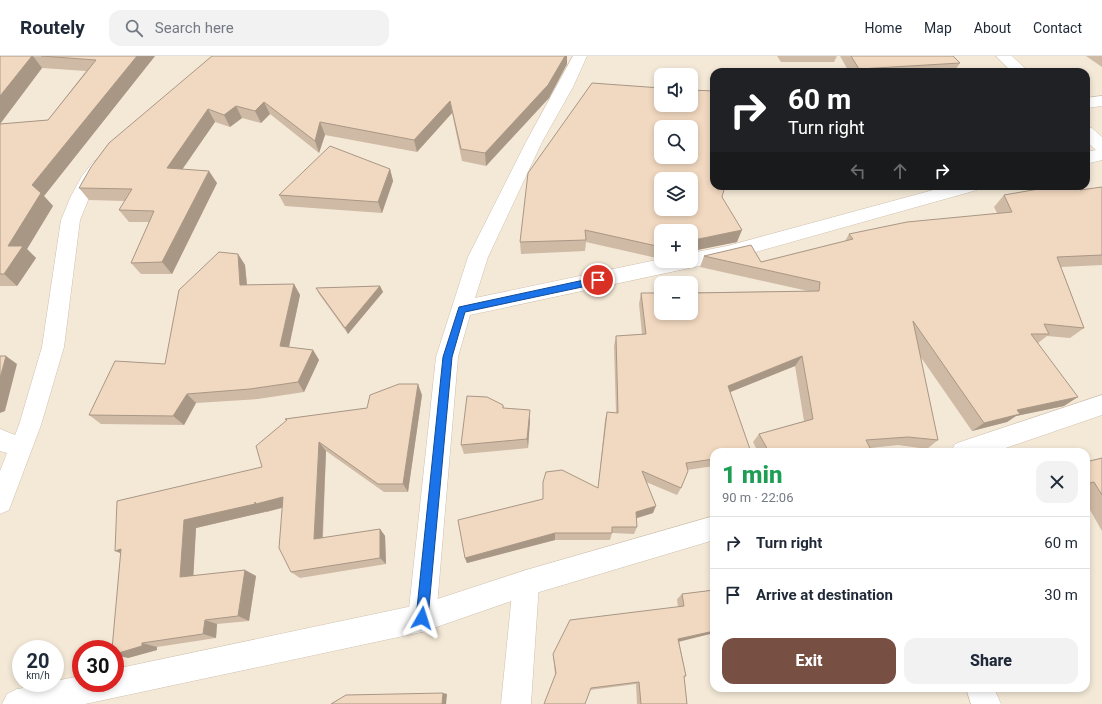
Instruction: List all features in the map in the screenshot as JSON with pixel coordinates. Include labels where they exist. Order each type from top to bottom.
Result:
[{"type":"street","points":[[422,618],[447,357],[478,257],[498,213],[580,56]]},
{"type":"street","points":[[1003,56],[1016,68]]},
{"type":"street","points":[[1090,102],[1102,101]]},
{"type":"street","points":[[1090,136],[1102,146]]},
{"type":"street","points":[[0,502],[10,444],[30,424],[53,347],[68,229],[72,214],[80,195],[109,153]]},
{"type":"street","points":[[1090,157],[1102,154]]},
{"type":"street","points":[[698,259],[727,253],[957,190]]},
{"type":"street","points":[[462,309],[657,268]]},
{"type":"street","points":[[975,448],[1102,405]]},
{"type":"street","points":[[17,704],[422,618],[526,583],[710,529]]},
{"type":"street","points":[[516,704],[526,583]]},
{"type":"street","points":[[982,692],[986,704]]},
{"type":"shaded area","points":[[0,56],[1102,56],[1102,704],[0,704]]},
{"type":"building","points":[[0,56],[32,56],[0,96]]},
{"type":"building","points":[[41,56],[137,56],[32,185],[41,193],[8,246],[23,246],[4,274],[0,274],[0,124],[48,120],[96,60]]},
{"type":"building","points":[[212,56],[565,56],[548,85],[485,153],[461,149],[450,101],[414,140],[320,122],[315,141],[264,102],[255,111],[236,106],[224,115],[208,109],[167,168],[209,171],[162,262],[131,263],[154,211],[119,210],[132,189],[79,188],[91,167],[109,143]]},
{"type":"building","points":[[851,56],[953,56],[960,63],[876,68],[858,68]]},
{"type":"building","points":[[592,83],[654,87],[654,112],[698,112],[698,90],[710,91],[710,190],[724,190],[722,197],[742,230],[698,239],[698,224],[654,224],[654,245],[585,230],[586,240],[520,242],[528,173]]},
{"type":"building","points":[[330,146],[390,169],[378,202],[279,195]]},
{"type":"building","points":[[1102,187],[1102,255],[1057,257],[1084,328],[1044,324],[1049,334],[1031,334],[1078,397],[1017,410],[1020,414],[984,423],[913,321],[938,440],[908,437],[866,440],[870,448],[767,448],[759,434],[813,419],[802,356],[728,386],[750,448],[710,448],[710,460],[686,463],[688,471],[681,488],[642,471],[656,506],[636,512],[637,527],[612,527],[612,533],[555,533],[465,558],[458,520],[543,499],[543,482],[546,472],[562,470],[598,488],[607,412],[618,413],[616,336],[646,334],[641,293],[654,293],[654,320],[698,320],[698,293],[819,291],[820,282],[704,256],[751,245],[761,262],[853,239],[849,234],[907,222],[1012,212],[1004,195],[1033,190],[1090,190],[1090,189]]},
{"type":"building","points":[[219,252],[238,254],[240,285],[294,284],[280,346],[313,350],[298,382],[250,389],[187,394],[173,416],[89,415],[115,361],[165,364],[179,290]]},
{"type":"building","points":[[380,286],[345,328],[316,288]]},
{"type":"building","points":[[0,356],[6,356],[0,378]]},
{"type":"building","points":[[399,384],[418,384],[403,484],[378,484],[319,442],[314,539],[380,529],[380,558],[291,572],[279,548],[283,497],[256,504],[255,502],[255,504],[184,520],[180,577],[245,570],[238,616],[205,620],[203,634],[142,643],[142,646],[124,651],[124,640],[113,640],[121,549],[115,551],[117,501],[262,467],[256,446],[287,420],[285,419],[367,408],[370,395]]},
{"type":"building","points":[[467,396],[487,397],[503,405],[503,408],[530,410],[527,439],[461,445]]},
{"type":"building","points":[[1102,458],[1102,495],[1094,482],[1090,483],[1090,461]]},
{"type":"building","points":[[710,590],[710,632],[678,639],[686,676],[684,676],[687,704],[641,704],[639,682],[591,688],[585,704],[544,704],[556,673],[553,654],[570,620],[684,606],[682,594]]},
{"type":"building","points":[[443,693],[442,704],[331,704],[346,695]]},
{"type":"route","points":[[422,618],[447,357],[462,309],[598,280]]}]
